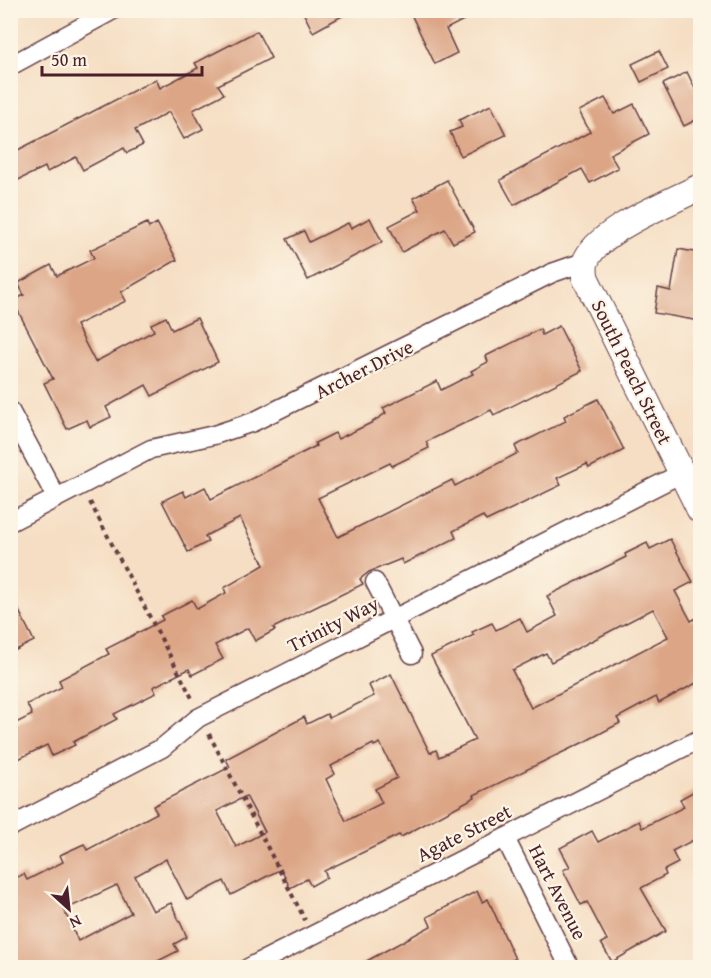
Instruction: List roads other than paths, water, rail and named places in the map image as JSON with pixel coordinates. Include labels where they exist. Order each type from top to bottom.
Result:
[{"type":"street","points":[[10,66],[113,10]]},
{"type":"street","points":[[584,264],[599,242],[615,231],[700,187]]},
{"type":"street","name":"Archer Drive","points":[[10,522],[151,449],[214,435],[253,422],[552,273],[575,264],[584,264]]},
{"type":"street","name":"South Peach Street","points":[[584,264],[585,277],[700,510]]},
{"type":"street","points":[[10,411],[56,497]]},
{"type":"street","name":"Trinity Way","points":[[10,827],[162,748],[198,718],[682,473]]},
{"type":"street","points":[[375,582],[412,654]]},
{"type":"street","name":"Agate Street","points":[[248,968],[700,739]]},
{"type":"street","name":"Hart Avenue","points":[[505,838],[570,968]]}]
